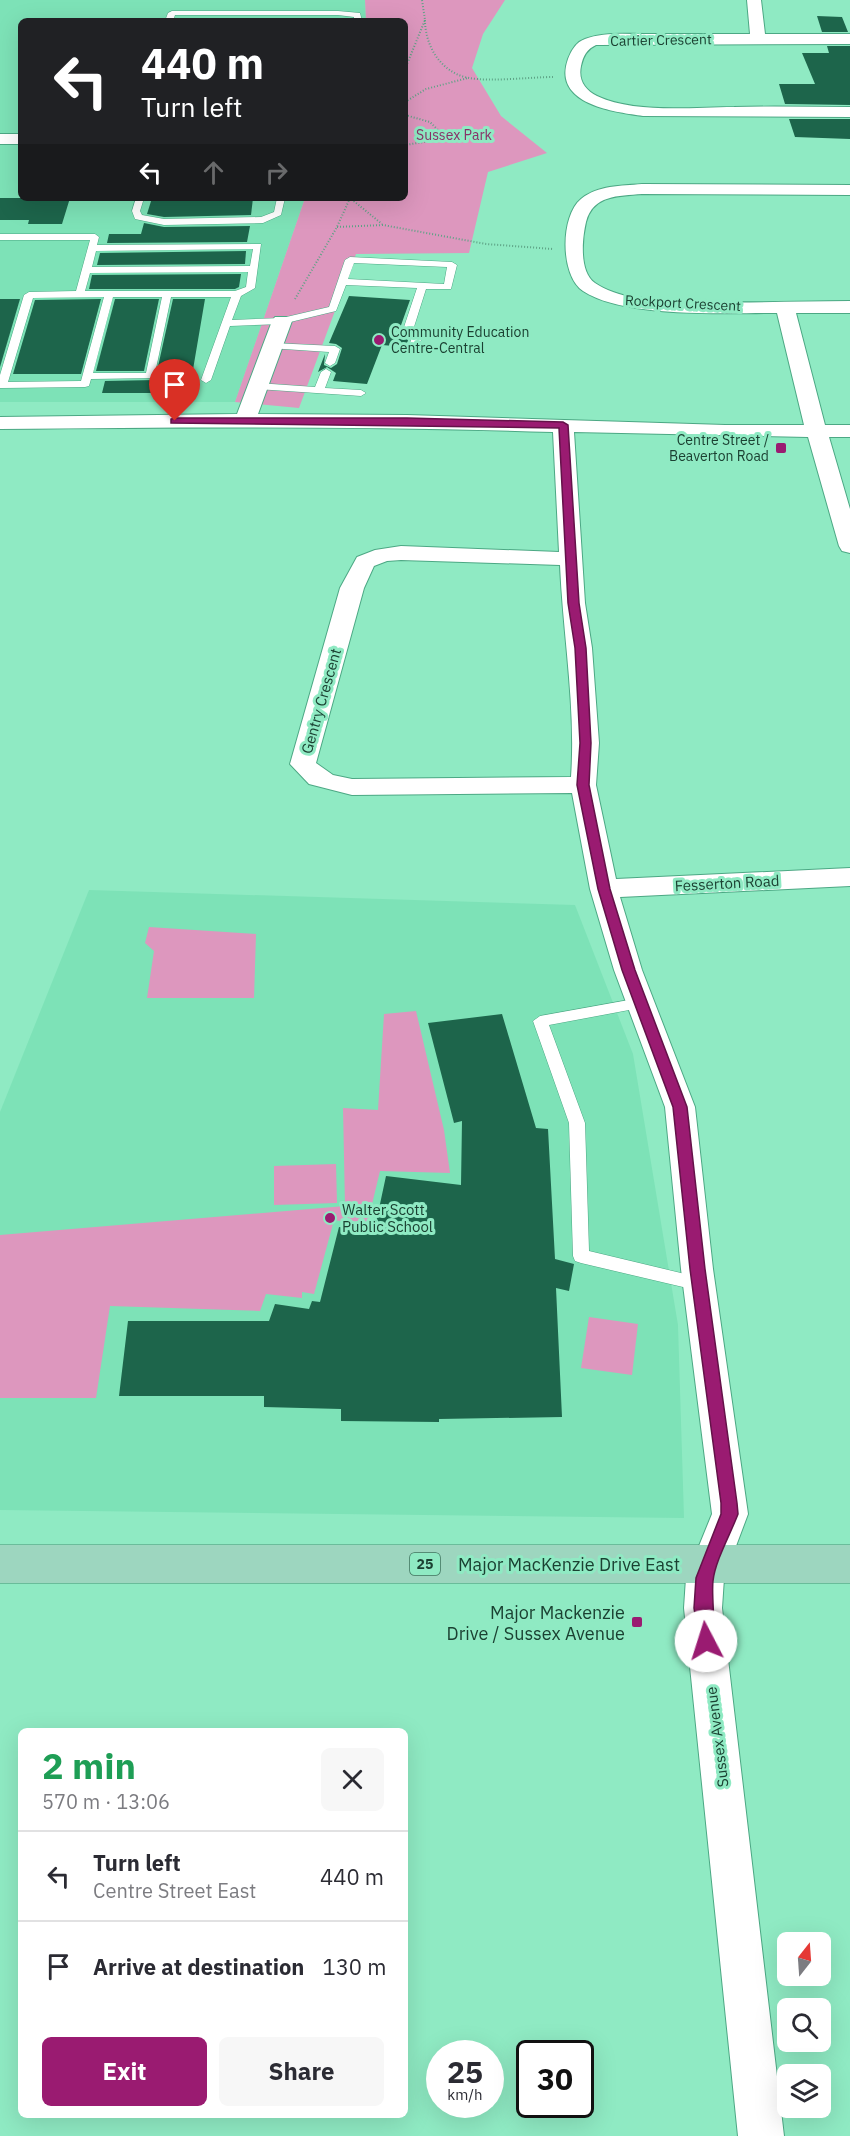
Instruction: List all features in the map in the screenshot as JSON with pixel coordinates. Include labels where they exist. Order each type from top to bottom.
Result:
[{"type":"main road","name":"Major MacKenzie Drive East","points":[[0,1564],[850,1564]]},
{"type":"street","points":[[754,0],[758,39]]},
{"type":"street","name":"Cartier Crescent","points":[[572,77],[579,49],[589,42],[614,39],[850,39]]},
{"type":"street","points":[[572,77],[577,90],[586,98],[636,110],[850,112]]},
{"type":"street","points":[[0,139],[18,139]]},
{"type":"street","name":"Rockport Crescent","points":[[850,190],[642,189],[606,192],[586,203],[580,213],[576,228],[575,264],[582,280],[597,292],[633,303],[714,307],[850,307]]},
{"type":"street","points":[[785,307],[816,430],[850,546]]},
{"type":"street","points":[[245,420],[282,321]]},
{"type":"street","points":[[0,423],[245,420],[563,425],[725,431],[850,430]]},
{"type":"street","name":"Sussex Avenue","points":[[563,425],[573,603],[580,648],[586,743],[583,785],[604,889],[628,970],[680,1107],[730,1514],[705,1578],[703,1608],[707,1661],[737,1908],[761,2136]]},
{"type":"street","name":"Gentry Crescent","points":[[571,559],[401,553],[383,555],[365,561],[352,588],[303,764],[311,776],[326,784],[352,787],[583,785]]},
{"type":"street","name":"Fesserton Road","points":[[604,889],[850,877]]},
{"type":"lane","points":[[170,18],[172,13],[338,13],[357,15],[358,18]]},
{"type":"lane","points":[[139,201],[136,211],[138,217],[164,222],[263,220],[278,213],[280,201]]},
{"type":"lane","points":[[0,237],[95,237],[80,294]]},
{"type":"lane","points":[[93,248],[258,246],[250,288],[237,294],[167,294],[109,294],[80,294],[29,295],[2,385],[85,384],[109,294]]},
{"type":"lane","points":[[227,323],[282,321],[333,309],[350,261],[452,264],[448,287],[343,282]]},
{"type":"lane","points":[[87,270],[253,269]]},
{"type":"lane","points":[[413,350],[416,340],[408,330],[422,286]]},
{"type":"lane","points":[[87,376],[150,376],[167,294]]},
{"type":"lane","points":[[206,380],[237,294]]},
{"type":"lane","points":[[272,346],[334,349],[319,390]]},
{"type":"lane","points":[[257,386],[361,393]]},
{"type":"lane","points":[[640,1003],[540,1021],[577,1123],[581,1256],[700,1284]]},
{"type":"path","points":[[422,0],[425,37],[441,64],[468,78]]},
{"type":"path","points":[[408,62],[425,20]]},
{"type":"path","points":[[408,99],[436,85],[468,78],[572,77]]},
{"type":"path","points":[[408,116],[435,123],[441,133],[430,141],[408,145]]},
{"type":"path","points":[[282,321],[337,227],[349,201]]},
{"type":"path","points":[[354,201],[383,225]]},
{"type":"path","points":[[337,227],[383,225],[486,244],[577,250]]},
{"type":"shaded area","points":[[0,0],[365,0],[366,18],[18,18],[18,201],[304,201],[235,402],[0,402]]},
{"type":"shaded area","name":"Walter Scott Public School","points":[[89,890],[575,905],[633,1054],[678,1325],[684,1518],[0,1510],[0,1112]]},
{"type":"green space","name":"Sussex Park","points":[[365,0],[505,0],[483,34],[472,68],[501,116],[547,153],[488,172],[469,253],[356,254],[299,408],[235,402],[304,201],[408,201],[408,18],[366,18]]},
{"type":"green space","points":[[149,927],[256,934],[254,998],[147,998],[154,951],[145,943]]},
{"type":"green space","points":[[416,1011],[444,1130],[450,1173],[380,1171],[367,1225],[334,1220],[314,1294],[302,1292],[302,1298],[266,1294],[260,1311],[110,1306],[96,1398],[0,1398],[0,1235],[345,1206],[343,1108],[378,1110],[384,1014]]},
{"type":"green space","points":[[336,1164],[337,1203],[274,1205],[274,1166]]},
{"type":"green space","points":[[589,1317],[638,1324],[632,1375],[581,1368]]},
{"type":"building","points":[[817,16],[842,17],[848,32],[822,32]]},
{"type":"building","points":[[827,46],[850,46],[850,105],[785,104],[779,84],[815,84],[802,53],[829,53]]},
{"type":"building","points":[[789,119],[850,119],[850,139],[795,137]]},
{"type":"building","points":[[0,198],[18,198],[18,201],[69,201],[62,224],[28,224],[29,220],[0,220]]},
{"type":"building","points":[[151,201],[253,201],[251,215],[164,217],[147,214]]},
{"type":"building","points":[[144,223],[164,227],[250,226],[247,242],[107,243],[109,234],[141,234]]},
{"type":"building","points":[[246,251],[245,264],[97,265],[100,253]]},
{"type":"building","points":[[241,274],[239,287],[235,289],[89,289],[92,275]]},
{"type":"building","name":"Community Education Centre-Central","points":[[349,296],[410,300],[400,328],[408,340],[406,347],[382,345],[367,384],[333,381],[336,373],[327,367],[318,372],[325,354],[324,365],[331,368],[337,364],[342,348],[329,343]]},
{"type":"building","points":[[0,299],[20,299],[0,367]]},
{"type":"building","points":[[101,299],[81,374],[13,374],[35,300]]},
{"type":"building","points":[[115,299],[159,299],[144,371],[96,371]]},
{"type":"building","points":[[173,299],[205,299],[189,393],[102,393],[105,381],[155,380]]},
{"type":"building","points":[[502,1014],[536,1128],[548,1129],[555,1259],[574,1264],[569,1291],[556,1288],[562,1417],[439,1419],[439,1422],[341,1421],[341,1409],[264,1407],[264,1396],[119,1396],[128,1321],[269,1321],[275,1304],[309,1309],[312,1301],[320,1302],[339,1227],[374,1232],[386,1176],[461,1185],[462,1121],[454,1123],[428,1023]]},
{"type":"place","name":"Community Education Centre-Central","points":[[379,340]]},
{"type":"place","name":"Centre Street / Beaverton Road","points":[[781,448]]},
{"type":"place","name":"Walter Scott Public School","points":[[330,1218]]},
{"type":"place","name":"Major Mackenzie Drive / Sussex Avenue","points":[[637,1622]]},
{"type":"route","points":[[175,421],[407,421],[563,425],[573,603],[580,648],[586,743],[583,785],[604,889],[628,970],[680,1107],[697,1269],[729,1503],[730,1514],[705,1578],[703,1608],[706,1641]]}]
